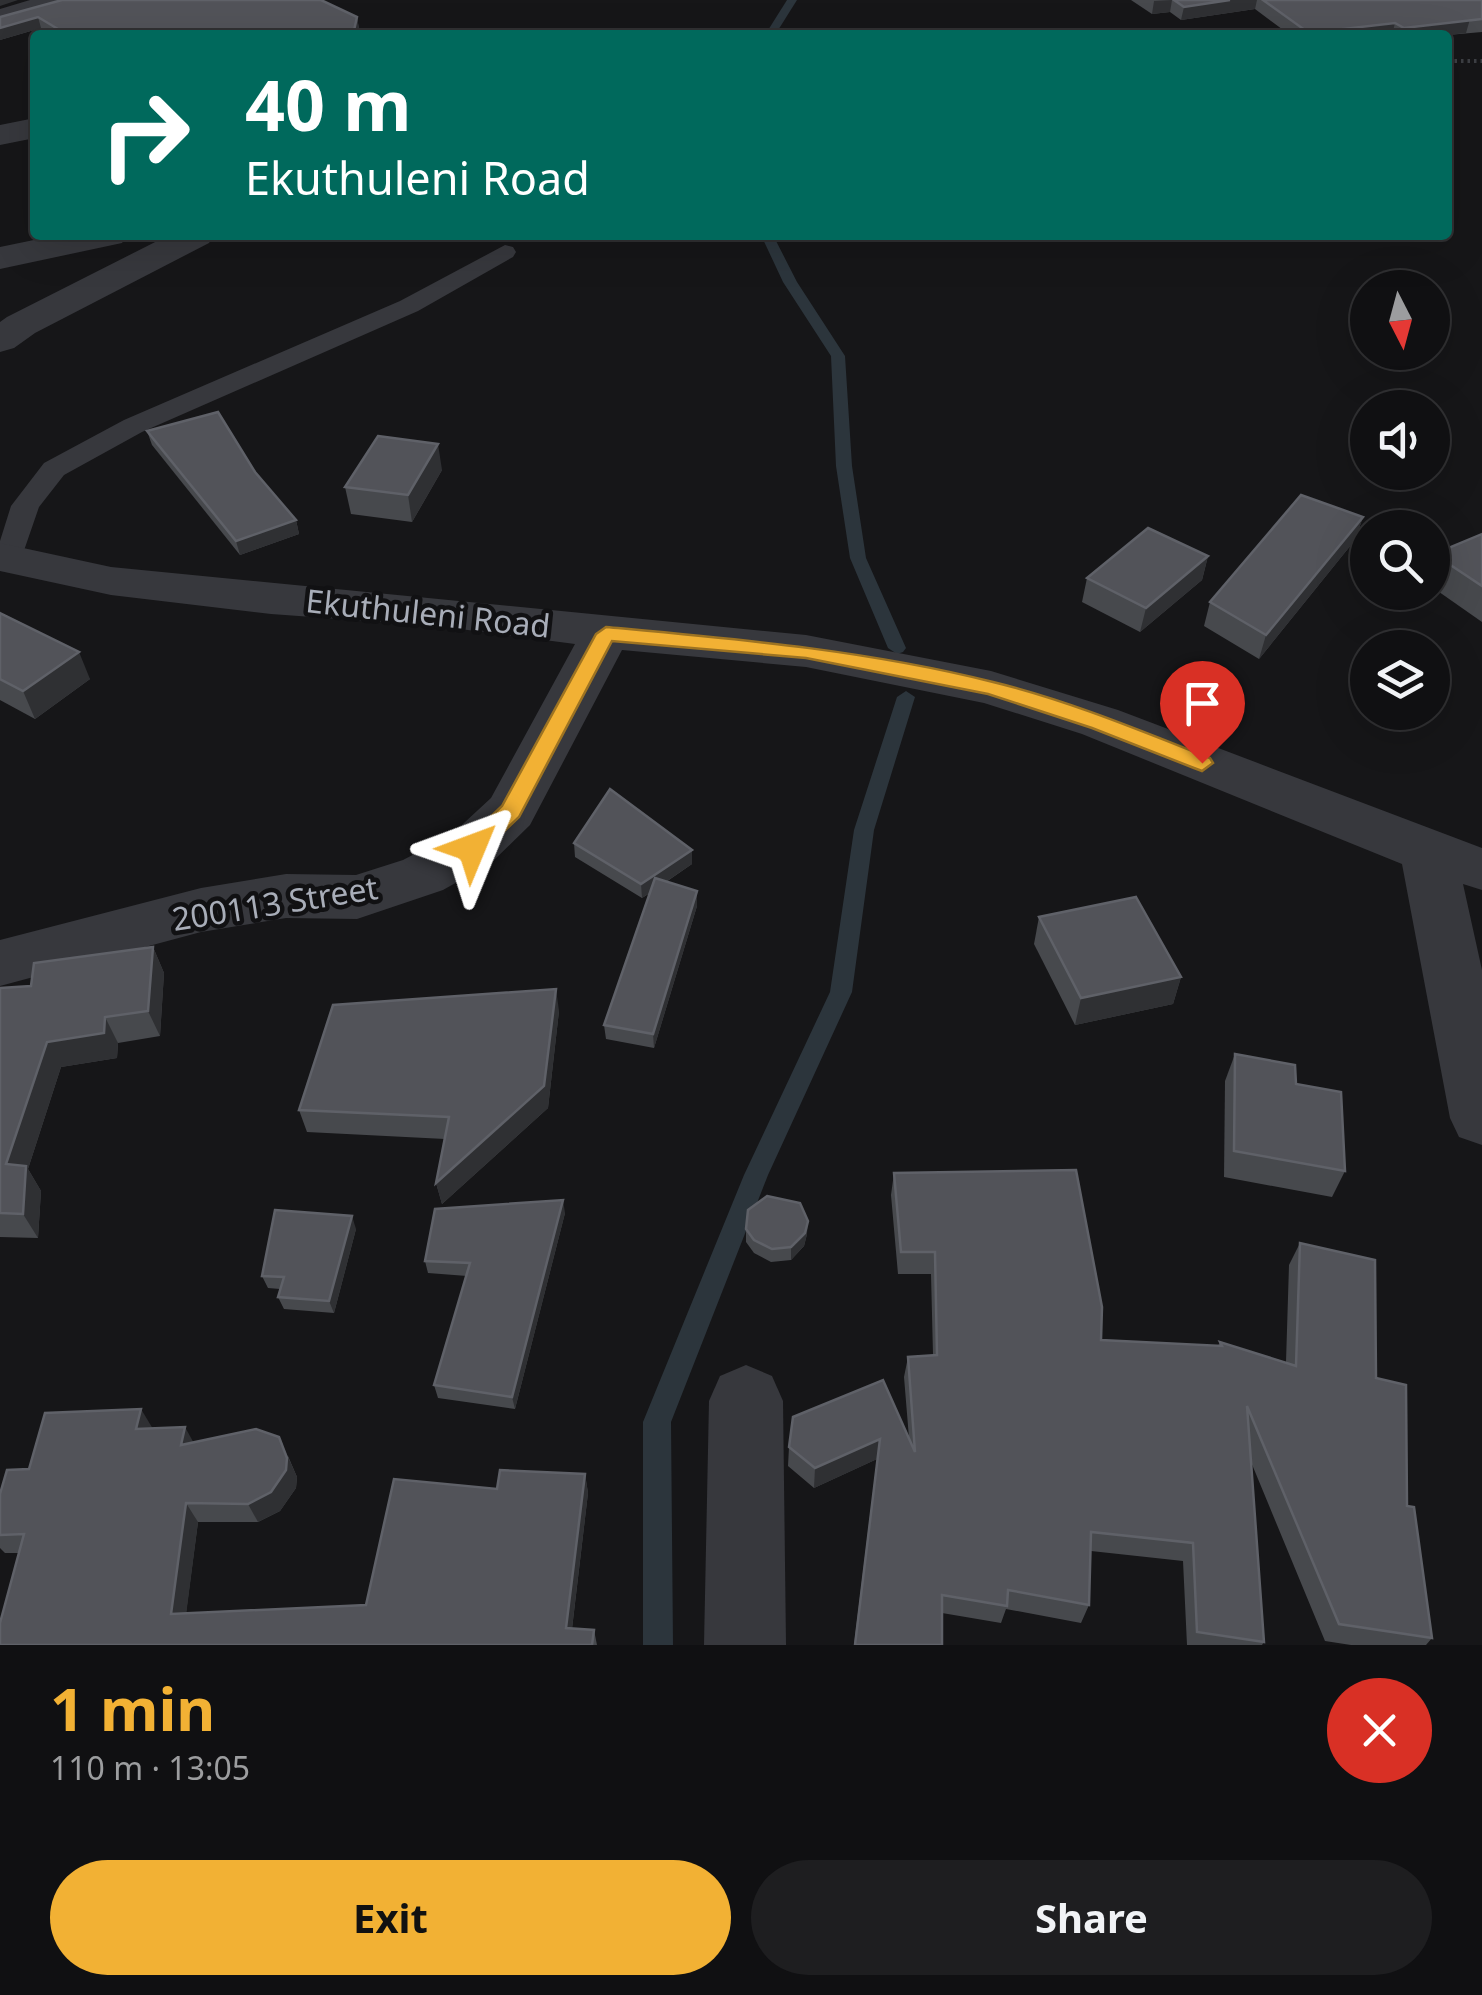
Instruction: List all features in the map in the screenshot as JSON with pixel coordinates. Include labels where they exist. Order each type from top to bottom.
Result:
[{"type":"street","points":[[0,18],[60,0]]},
{"type":"street","points":[[0,135],[30,129]]},
{"type":"street","points":[[0,258],[85,240]]},
{"type":"street","points":[[0,340],[21,325],[186,240]]},
{"type":"street","name":"Ekuthuleni Road","points":[[5,558],[111,581],[270,599],[436,611],[606,634],[806,652],[991,688],[1100,722],[1455,861]]},
{"type":"street","name":"200113 Street","points":[[0,963],[201,910],[286,896],[357,897],[440,866],[472,848],[511,811],[606,634]]},
{"type":"street","points":[[1455,861],[1482,1118]]},
{"type":"street","points":[[745,1645],[746,1401]]},
{"type":"lane","points":[[5,558],[25,506],[54,468],[133,426],[409,306],[504,252]]},
{"type":"path","points":[[1452,61],[1482,60]]},
{"type":"building","points":[[62,0],[321,0],[357,17],[354,30],[60,30],[38,17],[0,28],[0,17]]},
{"type":"building","points":[[1174,0],[1230,0],[1184,7]]},
{"type":"building","points":[[1263,0],[1482,0],[1482,19],[1404,28],[1395,23],[1305,30]]},
{"type":"building","points":[[218,412],[255,472],[296,520],[236,541],[147,431]]},
{"type":"building","points":[[378,436],[438,444],[408,495],[345,487]]},
{"type":"building","points":[[1301,495],[1350,512],[1350,533],[1266,635],[1210,602]]},
{"type":"building","points":[[1148,528],[1208,556],[1146,608],[1087,578]]},
{"type":"building","points":[[1482,534],[1482,586],[1450,565],[1450,547]]},
{"type":"building","points":[[0,613],[79,652],[23,691],[0,679]]},
{"type":"building","points":[[610,789],[692,850],[641,884],[574,843]]},
{"type":"building","points":[[655,878],[697,891],[653,1034],[604,1025]]},
{"type":"building","points":[[1136,897],[1181,977],[1081,998],[1039,917]]},
{"type":"building","points":[[153,947],[148,1011],[105,1017],[104,1033],[47,1042],[6,1164],[26,1166],[23,1214],[0,1213],[0,988],[31,986],[34,963]]},
{"type":"building","points":[[556,989],[544,1086],[436,1183],[449,1117],[299,1110],[333,1005]]},
{"type":"building","points":[[1235,1054],[1295,1065],[1296,1084],[1341,1092],[1345,1171],[1234,1151]]},
{"type":"building","points":[[1076,1170],[1102,1307],[1101,1340],[1222,1346],[1220,1342],[1296,1366],[1300,1243],[1375,1260],[1376,1378],[1406,1385],[1407,1506],[1414,1507],[1432,1638],[1339,1624],[1247,1406],[1264,1642],[1197,1632],[1193,1543],[1091,1532],[1089,1605],[1008,1590],[1007,1606],[942,1595],[942,1645],[855,1645],[880,1439],[815,1468],[789,1447],[793,1417],[883,1380],[915,1452],[908,1357],[937,1355],[935,1252],[901,1252],[894,1173]]},
{"type":"building","points":[[767,1196],[800,1203],[808,1221],[805,1233],[791,1247],[772,1249],[754,1240],[746,1229],[748,1210]]},
{"type":"building","points":[[563,1200],[512,1397],[434,1385],[470,1263],[425,1261],[435,1209]]},
{"type":"building","points":[[275,1210],[352,1216],[329,1301],[278,1297],[284,1277],[262,1276]]},
{"type":"building","points":[[141,1409],[136,1429],[185,1427],[181,1445],[256,1429],[279,1437],[287,1458],[286,1470],[271,1492],[248,1504],[186,1503],[171,1614],[366,1605],[394,1479],[497,1489],[500,1470],[585,1474],[566,1628],[594,1630],[592,1645],[0,1645],[0,1623],[24,1534],[0,1535],[0,1494],[7,1470],[29,1469],[45,1413]]},
{"type":"waterway","points":[[773,30],[792,0]]},
{"type":"waterway","points":[[769,240],[790,282],[838,356],[844,466],[858,558],[897,648]]},
{"type":"waterway","points":[[658,1645],[657,1422],[756,1175],[841,992],[864,830],[906,697]]},
{"type":"route","points":[[472,848],[511,811],[606,634],[806,652],[991,688],[1100,722],[1202,763]]}]
